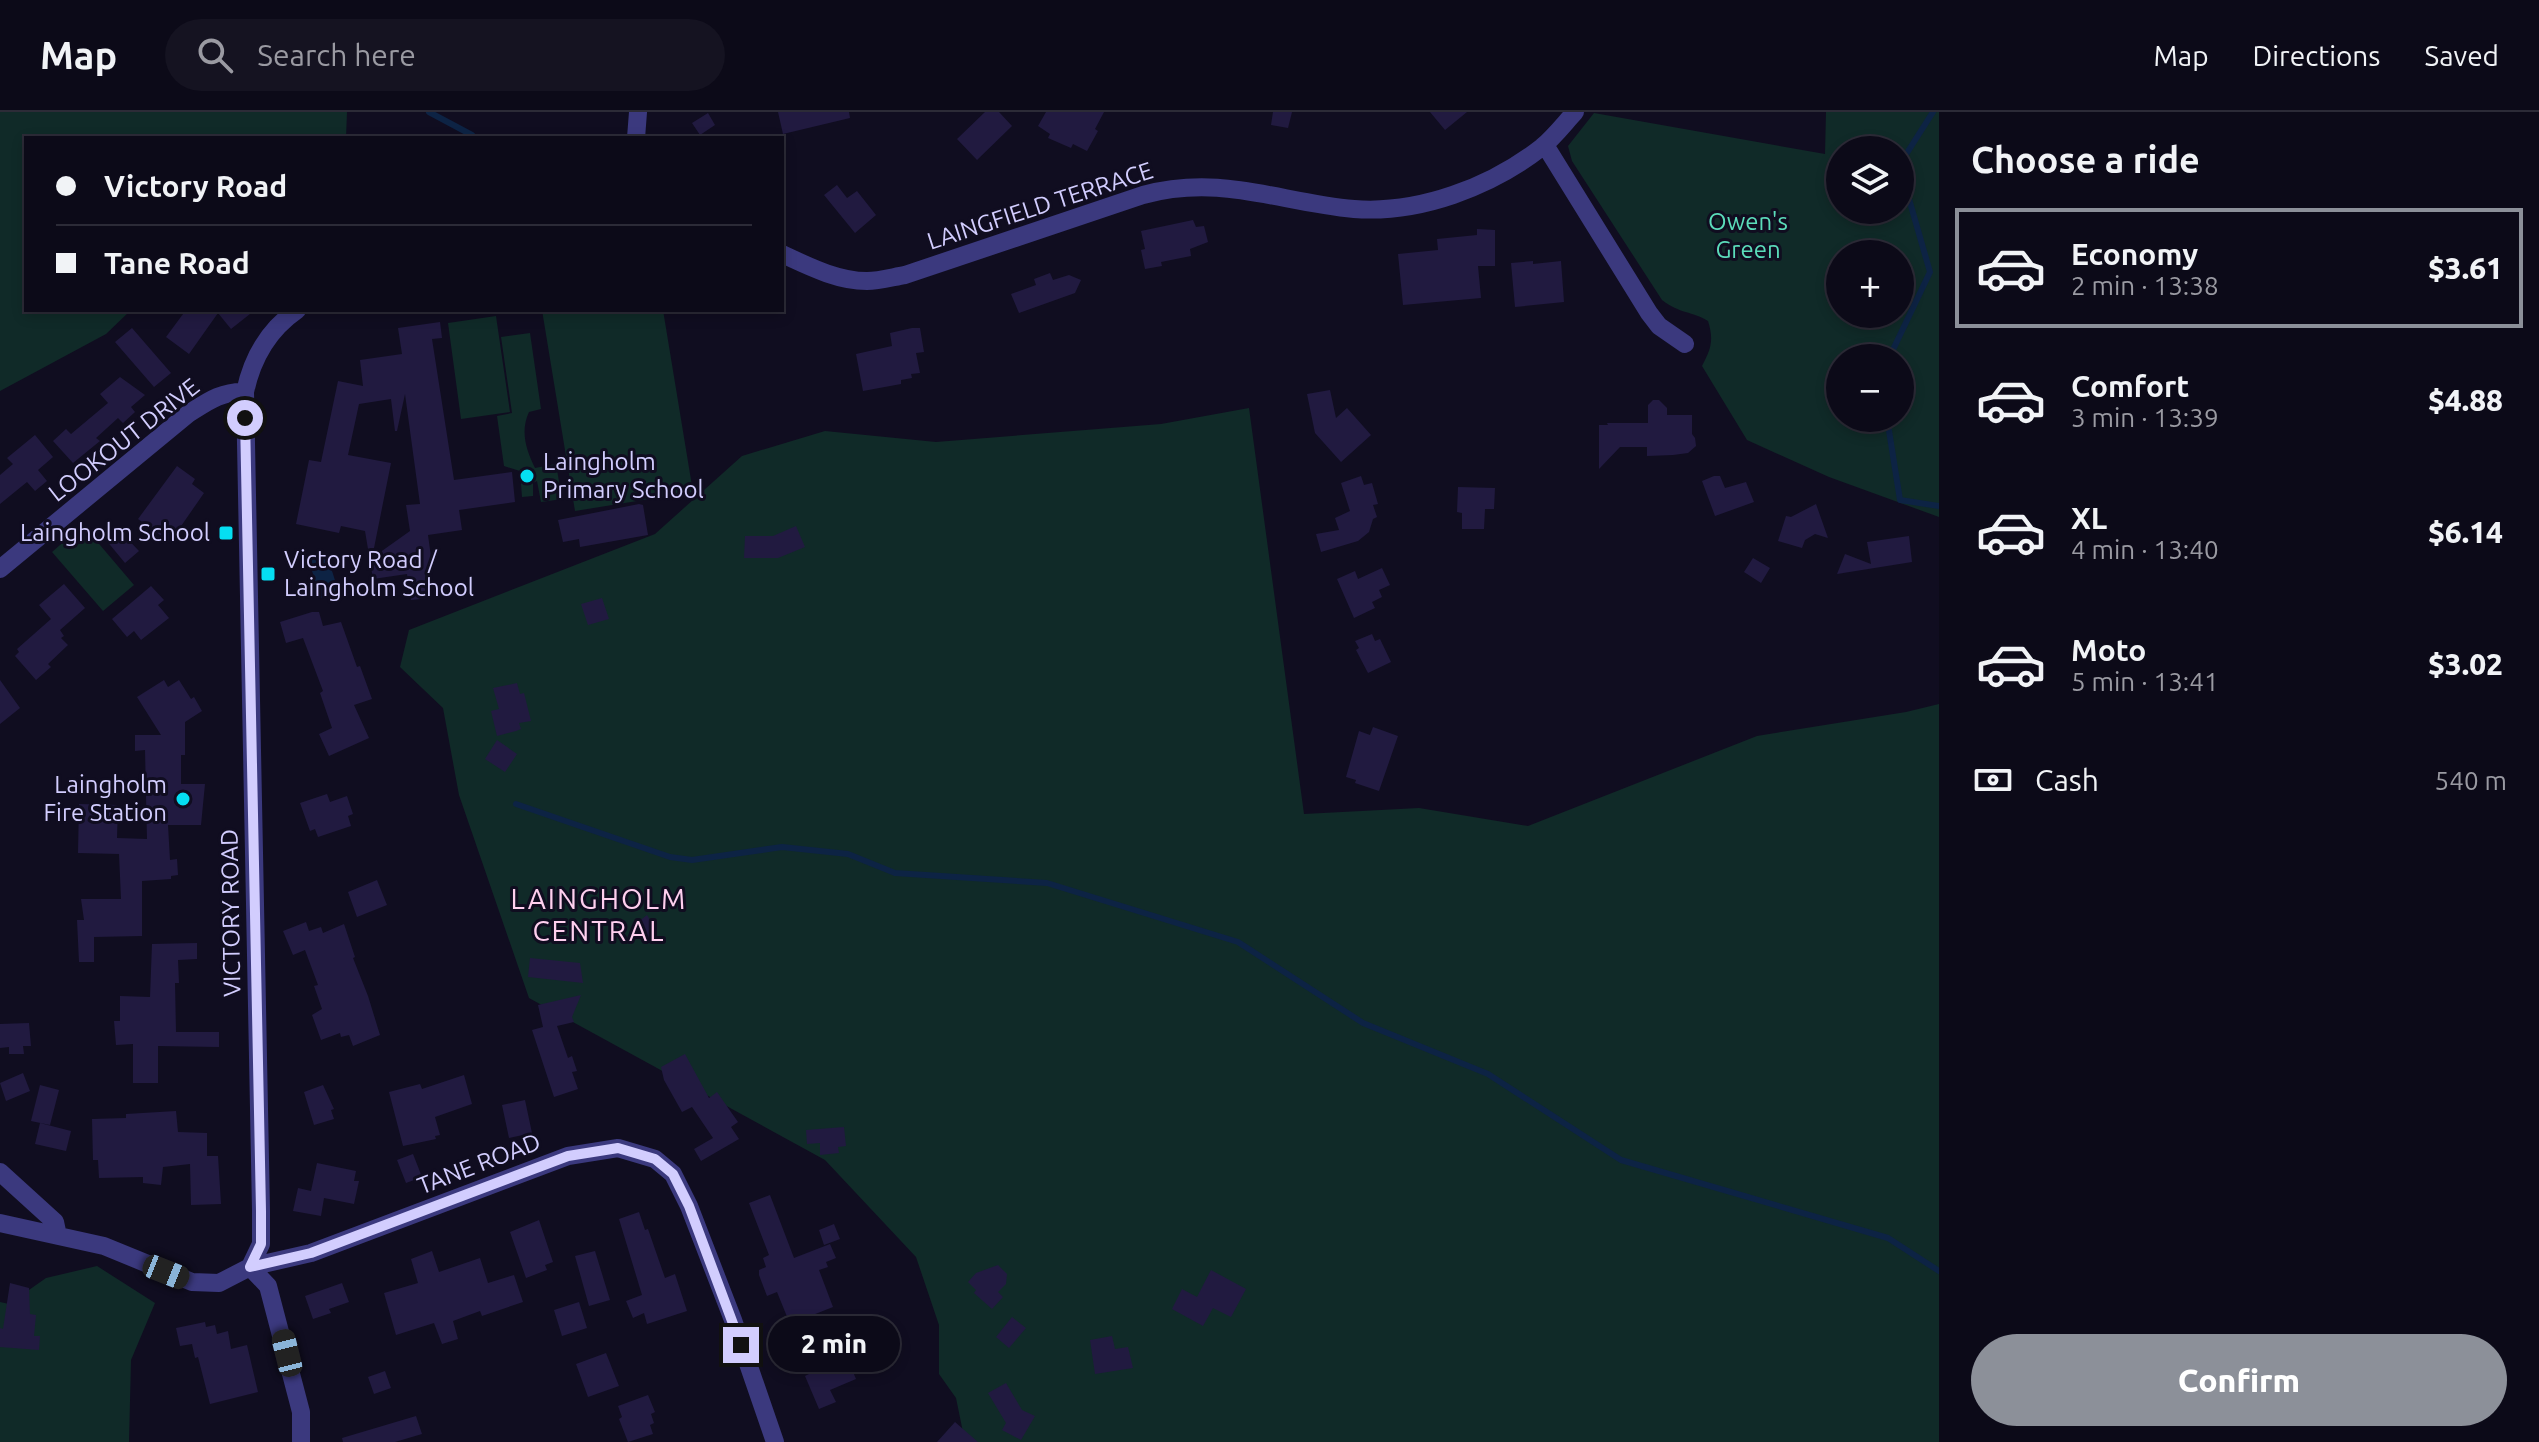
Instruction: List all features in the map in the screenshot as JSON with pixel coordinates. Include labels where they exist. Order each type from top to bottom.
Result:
[{"type":"street","points":[[636,136],[638,112]]},
{"type":"street","name":"LAINGFIELD TERRACE","points":[[784,255],[819,271],[867,281],[905,275],[1168,189],[1202,186],[1237,189],[1354,209],[1382,209],[1449,197],[1517,165],[1545,145],[1575,112]]},
{"type":"street","points":[[1545,145],[1649,313],[1659,326],[1685,344]]},
{"type":"street","name":"VICTORY ROAD","points":[[250,1267],[261,1244],[261,1211],[245,392],[254,360],[262,345],[295,312]]},
{"type":"street","name":"LOOKOUT DRIVE","points":[[0,569],[188,414],[213,397],[229,392],[245,392]]},
{"type":"street","name":"TANE ROAD","points":[[250,1267],[311,1253],[568,1156],[618,1148],[655,1159],[673,1174],[689,1206],[775,1442]]},
{"type":"street","points":[[0,1172],[55,1222],[58,1236]]},
{"type":"street","points":[[0,1223],[104,1246],[192,1282],[219,1283],[250,1267],[268,1286],[301,1412],[301,1442]]},
{"type":"green space","points":[[0,112],[347,112],[346,136],[24,136],[24,312],[129,312],[106,334],[0,391]]},
{"type":"green space","name":"Owen's Green","points":[[1826,112],[1939,112],[1939,517],[1829,477],[1747,440],[1702,366],[1711,344],[1708,321],[1662,300],[1572,161],[1568,146],[1594,113],[1825,154]]},
{"type":"green space","points":[[542,312],[663,312],[693,492],[575,511]]},
{"type":"green space","points":[[496,316],[510,412],[461,419],[448,323]]},
{"type":"green space","points":[[530,333],[541,409],[529,412],[525,440],[535,468],[556,464],[562,499],[541,502],[537,481],[533,483],[533,496],[522,497],[520,471],[504,466],[497,416],[512,413],[501,337]]},
{"type":"green space","points":[[1249,408],[1304,814],[1419,808],[1528,826],[1757,736],[1939,704],[1939,1442],[965,1442],[956,1398],[939,1374],[939,1325],[916,1257],[825,1160],[529,998],[459,795],[443,708],[400,667],[409,630],[655,534],[742,456],[825,431],[936,442],[1161,424]]},
{"type":"green space","points":[[83,525],[134,585],[103,611],[52,552]]},
{"type":"green space","points":[[97,1266],[155,1303],[131,1360],[129,1442],[0,1442],[0,1302],[9,1304],[46,1278]]},
{"type":"water","points":[[326,552],[339,593],[320,598],[308,557]]},
{"type":"building","points":[[778,112],[849,112],[850,118],[783,134]]},
{"type":"building","points":[[985,112],[999,112],[1012,126],[977,160],[957,139]]},
{"type":"building","points":[[1046,112],[1104,112],[1087,151],[1048,138],[1050,134],[1038,126]]},
{"type":"building","points":[[1273,112],[1292,112],[1288,128],[1271,125]]},
{"type":"building","points":[[1430,112],[1467,112],[1445,130]]},
{"type":"building","points":[[708,113],[715,125],[700,135],[692,123]]},
{"type":"building","points":[[837,185],[847,198],[857,191],[876,215],[855,233],[824,195]]},
{"type":"building","points":[[1193,220],[1196,227],[1204,226],[1208,242],[1190,249],[1191,256],[1145,269],[1141,231]]},
{"type":"building","points":[[1477,229],[1495,230],[1495,266],[1478,266],[1481,298],[1403,305],[1398,254],[1438,250],[1437,239],[1477,235]]},
{"type":"building","points":[[1533,261],[1533,264],[1561,261],[1564,302],[1515,307],[1511,263]]},
{"type":"building","points":[[1050,273],[1053,280],[1069,275],[1081,280],[1075,293],[1019,313],[1011,294],[1036,285],[1034,279]]},
{"type":"building","points":[[185,312],[252,312],[231,329],[218,313],[189,354],[166,337]]},
{"type":"building","points":[[440,322],[442,338],[432,339],[454,480],[512,472],[515,502],[459,510],[462,530],[428,535],[433,572],[425,573],[430,598],[411,600],[407,574],[373,579],[365,531],[341,526],[339,533],[296,524],[309,460],[321,462],[338,381],[363,386],[360,360],[402,354],[398,328]],"holes":[[[405,394],[420,504],[406,505],[410,531],[372,558],[391,463],[348,455],[359,404],[391,399],[397,431]]]},
{"type":"building","points":[[132,328],[171,373],[154,387],[115,342]]},
{"type":"building","points":[[920,328],[924,352],[916,353],[920,373],[911,374],[912,378],[901,380],[901,384],[863,391],[856,354],[892,346],[890,333]]},
{"type":"building","points":[[120,377],[145,395],[131,407],[135,412],[123,423],[118,418],[96,438],[100,441],[73,463],[53,441],[66,429],[71,434],[108,403],[100,394]]},
{"type":"building","points":[[1330,390],[1336,418],[1347,408],[1371,435],[1341,462],[1315,433],[1307,394]]},
{"type":"building","points":[[1653,400],[1659,400],[1667,408],[1667,415],[1692,415],[1692,434],[1696,446],[1688,453],[1647,456],[1647,447],[1620,447],[1599,469],[1599,425],[1648,423],[1648,405]]},
{"type":"building","points":[[35,435],[53,457],[38,470],[47,481],[35,491],[27,482],[0,504],[0,475],[13,464],[7,458]]},
{"type":"building","points":[[177,466],[195,479],[192,484],[204,493],[170,542],[138,519]]},
{"type":"building","points":[[1361,476],[1364,485],[1372,483],[1378,504],[1373,505],[1377,517],[1373,519],[1369,532],[1358,541],[1321,552],[1316,534],[1339,530],[1335,518],[1350,511],[1341,483]]},
{"type":"building","points":[[1720,476],[1725,488],[1746,482],[1754,502],[1715,516],[1702,481]]},
{"type":"building","points":[[1458,487],[1495,488],[1494,509],[1485,509],[1484,529],[1462,529],[1462,513],[1457,512]]},
{"type":"building","points":[[1816,504],[1828,538],[1815,534],[1805,540],[1802,548],[1778,541],[1786,516],[1791,517]]},
{"type":"building","points":[[643,505],[648,535],[580,547],[579,539],[563,542],[558,520]]},
{"type":"building","points":[[796,526],[805,547],[778,558],[744,558],[745,536],[773,536]]},
{"type":"building","points":[[118,529],[139,551],[125,563],[106,540]]},
{"type":"building","points":[[1909,536],[1912,562],[1837,574],[1845,554],[1871,564],[1867,542]]},
{"type":"building","points":[[1753,558],[1770,568],[1761,583],[1744,572]]},
{"type":"building","points":[[1382,568],[1390,585],[1379,590],[1382,597],[1372,602],[1375,608],[1354,618],[1337,579],[1355,571],[1358,579]]},
{"type":"building","points":[[64,584],[85,608],[60,630],[64,636],[61,638],[68,645],[36,680],[15,656],[19,652],[17,649],[51,619],[39,605]]},
{"type":"building","points":[[151,586],[164,600],[158,605],[169,618],[141,640],[134,631],[127,637],[112,619]]},
{"type":"building","points":[[602,598],[609,619],[588,625],[581,604]]},
{"type":"building","points":[[319,612],[323,626],[341,622],[372,699],[354,705],[369,738],[329,756],[319,734],[332,728],[320,693],[323,691],[303,638],[286,643],[280,622]]},
{"type":"building","points":[[1372,634],[1375,641],[1380,639],[1391,662],[1368,673],[1356,650],[1359,648],[1355,641]]},
{"type":"building","points":[[0,680],[20,708],[0,724]]},
{"type":"building","points":[[164,680],[168,687],[179,680],[202,711],[185,722],[185,755],[181,755],[181,784],[205,784],[201,825],[168,825],[170,860],[177,859],[178,875],[171,876],[171,879],[142,881],[142,936],[94,937],[94,962],[79,962],[77,920],[84,920],[81,899],[121,899],[119,854],[78,853],[79,804],[118,805],[117,838],[147,839],[145,750],[135,751],[135,735],[161,735],[137,697]]},
{"type":"building","points":[[517,683],[520,694],[524,693],[531,721],[519,723],[521,729],[497,736],[491,711],[499,709],[493,688]]},
{"type":"building","points":[[1373,727],[1398,736],[1379,791],[1346,777],[1359,731],[1370,735]]},
{"type":"building","points":[[497,740],[517,754],[505,772],[485,759]]},
{"type":"building","points":[[327,794],[330,802],[347,796],[353,814],[348,816],[351,826],[318,837],[315,829],[310,831],[300,803]]},
{"type":"building","points":[[377,880],[387,905],[357,917],[348,892]]},
{"type":"building","points":[[647,915],[657,931],[646,939],[641,938],[633,926]]},
{"type":"building","points":[[306,922],[309,931],[321,927],[323,933],[344,924],[380,1035],[353,1046],[349,1035],[341,1037],[340,1033],[321,1040],[312,1015],[322,1009],[314,986],[318,985],[305,950],[293,955],[283,931]]},
{"type":"building","points":[[197,943],[197,959],[178,960],[176,1032],[219,1032],[219,1047],[158,1046],[158,1083],[133,1083],[133,1044],[116,1045],[114,1021],[120,1021],[120,996],[150,997],[152,944]]},
{"type":"building","points":[[530,958],[580,963],[583,983],[528,977]]},
{"type":"building","points":[[581,995],[572,1017],[574,1022],[557,1026],[568,1058],[572,1056],[577,1071],[572,1072],[578,1089],[554,1097],[532,1030],[543,1027],[538,1005]]},
{"type":"building","points":[[29,1023],[31,1046],[23,1046],[24,1054],[9,1054],[9,1047],[0,1048],[0,1024]]},
{"type":"building","points":[[685,1054],[709,1098],[717,1092],[738,1122],[731,1127],[739,1139],[701,1161],[694,1149],[713,1138],[692,1107],[682,1112],[664,1080],[661,1067]]},
{"type":"building","points":[[23,1073],[30,1091],[6,1101],[0,1083]]},
{"type":"building","points":[[464,1075],[472,1104],[435,1117],[440,1135],[435,1136],[436,1139],[403,1146],[389,1092],[420,1084],[422,1089]]},
{"type":"building","points":[[40,1085],[59,1090],[50,1125],[31,1121]]},
{"type":"building","points":[[323,1085],[334,1109],[331,1110],[334,1119],[314,1125],[304,1092]]},
{"type":"building","points":[[525,1100],[532,1133],[509,1138],[502,1105]]},
{"type":"building","points":[[176,1111],[178,1132],[207,1133],[207,1156],[218,1156],[221,1204],[191,1205],[190,1164],[163,1167],[161,1185],[143,1183],[143,1177],[99,1178],[98,1160],[93,1160],[92,1119]]},
{"type":"building","points":[[40,1123],[71,1131],[66,1151],[35,1144]]},
{"type":"building","points":[[844,1127],[846,1146],[838,1147],[839,1153],[820,1155],[820,1143],[807,1144],[806,1130]]},
{"type":"building","points":[[413,1154],[422,1177],[406,1183],[397,1160]]},
{"type":"building","points":[[317,1163],[356,1171],[354,1181],[359,1181],[354,1204],[324,1198],[321,1216],[293,1211],[298,1188],[311,1191]]},
{"type":"building","points":[[770,1195],[794,1258],[830,1244],[836,1258],[826,1262],[828,1267],[819,1270],[833,1307],[790,1324],[777,1292],[767,1296],[759,1275],[759,1270],[766,1267],[763,1258],[769,1255],[749,1203]]},
{"type":"building","points":[[639,1212],[665,1278],[675,1274],[687,1311],[647,1324],[644,1313],[633,1318],[626,1301],[642,1295],[619,1219]]},
{"type":"building","points":[[539,1220],[553,1262],[545,1265],[547,1270],[526,1278],[510,1232]]},
{"type":"building","points":[[834,1224],[840,1239],[824,1245],[819,1230]]},
{"type":"building","points":[[432,1251],[439,1272],[480,1258],[488,1283],[514,1275],[523,1302],[482,1316],[480,1311],[453,1321],[458,1339],[442,1344],[434,1323],[396,1335],[384,1293],[418,1283],[411,1259]]},
{"type":"building","points":[[595,1251],[610,1300],[589,1306],[575,1256]]},
{"type":"building","points":[[998,1265],[1007,1274],[1006,1284],[998,1292],[1003,1297],[992,1309],[974,1293],[976,1290],[968,1282],[976,1273]]},
{"type":"building","points":[[1211,1270],[1246,1289],[1231,1317],[1213,1308],[1203,1326],[1172,1309],[1182,1289],[1197,1297]]},
{"type":"building","points":[[10,1283],[29,1288],[30,1314],[36,1315],[34,1336],[40,1336],[39,1350],[0,1347],[0,1328],[3,1329]]},
{"type":"building","points":[[342,1283],[349,1302],[313,1319],[305,1296]]},
{"type":"building","points":[[579,1302],[587,1328],[562,1336],[554,1310]]},
{"type":"building","points":[[1012,1317],[1026,1328],[1009,1348],[996,1337]]},
{"type":"building","points":[[205,1322],[206,1327],[215,1325],[217,1334],[228,1331],[231,1349],[247,1345],[258,1392],[210,1404],[198,1357],[195,1358],[192,1344],[180,1346],[176,1328]]},
{"type":"building","points":[[838,1335],[856,1379],[830,1390],[836,1402],[819,1409],[805,1376],[809,1374],[808,1369],[813,1367],[804,1348]]},
{"type":"building","points":[[1112,1336],[1115,1349],[1128,1347],[1133,1368],[1095,1374],[1090,1340]]},
{"type":"building","points":[[606,1353],[619,1386],[588,1397],[576,1364]]},
{"type":"building","points":[[385,1371],[391,1388],[374,1394],[368,1377]]},
{"type":"building","points":[[1006,1383],[1022,1410],[1035,1416],[1021,1440],[1002,1430],[1006,1423],[988,1393]]},
{"type":"building","points":[[648,1395],[655,1412],[651,1414],[654,1423],[650,1425],[653,1434],[628,1442],[619,1419],[622,1417],[618,1406]]},
{"type":"building","points":[[416,1416],[422,1434],[395,1442],[343,1442],[342,1438]]},
{"type":"building","points":[[955,1422],[978,1442],[937,1442]]},
{"type":"waterway","points":[[429,112],[472,135]]},
{"type":"waterway","points":[[1896,344],[1930,272],[1903,178],[1905,156],[1933,112]]},
{"type":"waterway","points":[[1889,432],[1900,500],[1939,506]]},
{"type":"waterway","points":[[516,804],[670,857],[692,860],[782,847],[848,854],[895,873],[1047,883],[1238,942],[1363,1023],[1488,1074],[1621,1160],[1888,1238],[1939,1271]]},
{"type":"place","name":"Laingholm Primary School","points":[[527,476]]},
{"type":"place","name":"Laingholm School","points":[[226,533]]},
{"type":"place","name":"Victory Road / Laingholm School","points":[[268,574]]},
{"type":"place","name":"Laingholm Fire Station","points":[[183,799]]},
{"type":"district","name":"LAINGHOLM CENTRAL","points":[[599,915]]},
{"type":"route","points":[[245,418],[261,1211],[261,1244],[250,1267],[311,1253],[568,1156],[618,1148],[655,1159],[673,1174],[689,1206],[741,1345]]}]
